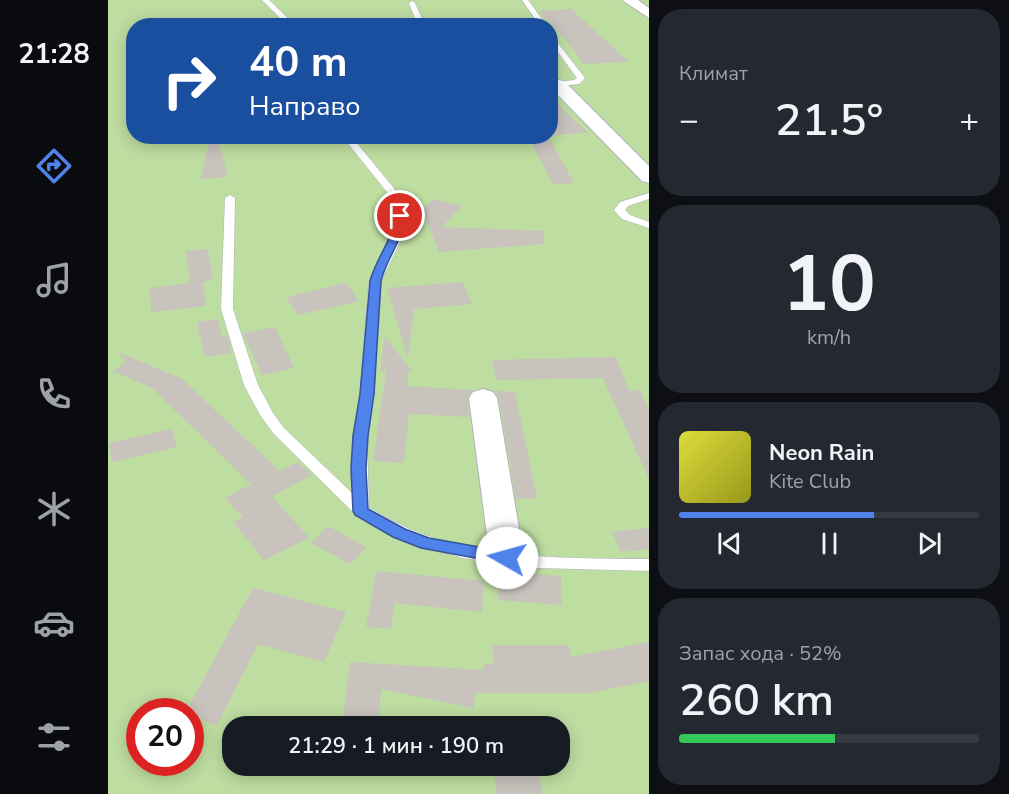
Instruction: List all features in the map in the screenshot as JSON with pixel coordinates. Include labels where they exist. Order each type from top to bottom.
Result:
[{"type":"street","points":[[629,0],[649,14]]},
{"type":"street","points":[[558,89],[649,177]]},
{"type":"street","points":[[483,398],[507,558]]},
{"type":"lane","points":[[265,0],[283,18]]},
{"type":"lane","points":[[525,0],[538,18]]},
{"type":"lane","points":[[412,3],[419,18]]},
{"type":"lane","points":[[558,46],[581,78],[576,82],[558,84]]},
{"type":"lane","points":[[353,144],[390,188],[400,216],[399,231],[379,267],[375,281],[367,394],[360,436],[361,511]]},
{"type":"lane","points":[[649,196],[624,204],[619,210],[626,217],[649,225]]},
{"type":"lane","points":[[230,198],[227,309],[251,385],[267,415],[279,431],[361,511],[399,533],[427,544],[507,558],[595,565],[649,565]]},
{"type":"green space","points":[[108,0],[649,0],[649,794],[108,794]]},
{"type":"building","points":[[571,9],[629,62],[584,64],[558,31],[558,18],[546,18],[539,11]]},
{"type":"building","points":[[558,104],[587,132],[558,135]]},
{"type":"building","points":[[208,144],[219,144],[228,177],[201,179]]},
{"type":"building","points":[[532,144],[552,144],[574,183],[553,184]]},
{"type":"building","points":[[433,199],[462,206],[442,227],[544,231],[544,244],[439,252],[422,210]]},
{"type":"building","points":[[208,249],[213,280],[203,282],[206,306],[151,312],[150,288],[190,283],[186,251]]},
{"type":"building","points":[[463,282],[472,304],[414,309],[408,360],[387,288]]},
{"type":"building","points":[[346,283],[359,301],[298,315],[286,297]]},
{"type":"building","points":[[218,319],[222,337],[227,336],[232,353],[205,357],[197,322]]},
{"type":"building","points":[[275,327],[294,368],[262,375],[243,333]]},
{"type":"building","points":[[385,336],[412,372],[408,372],[407,386],[472,390],[467,398],[469,417],[409,414],[404,463],[373,461],[386,371],[380,371]]},
{"type":"building","points":[[118,352],[182,379],[280,471],[298,462],[309,472],[312,475],[272,496],[309,538],[264,560],[233,522],[243,517],[225,498],[251,484],[152,388],[113,371],[126,362]]},
{"type":"building","points":[[616,357],[629,391],[640,390],[649,409],[649,479],[603,378],[496,380],[492,360]]},
{"type":"building","points":[[495,391],[515,392],[537,498],[516,499],[499,398]]},
{"type":"building","points":[[172,429],[177,447],[112,462],[109,443]]},
{"type":"building","points":[[328,526],[366,547],[350,564],[311,543]]},
{"type":"building","points":[[649,528],[649,549],[621,552],[612,532]]},
{"type":"building","points":[[376,571],[483,581],[482,612],[395,603],[391,629],[366,627]]},
{"type":"building","points":[[499,571],[561,576],[562,605],[498,600]]},
{"type":"building","points":[[253,588],[346,612],[324,662],[258,644],[217,725],[204,721],[204,698],[193,698]]},
{"type":"building","points":[[649,642],[649,681],[589,693],[476,693],[473,708],[381,689],[379,716],[343,716],[350,662],[483,670],[484,663],[494,665],[492,645],[569,645],[571,657]]},
{"type":"building","points":[[495,776],[540,776],[542,794],[496,794]]},
{"type":"route","points":[[400,216],[399,231],[379,267],[375,281],[367,394],[360,436],[361,511],[378,523],[427,544],[507,558]]}]
